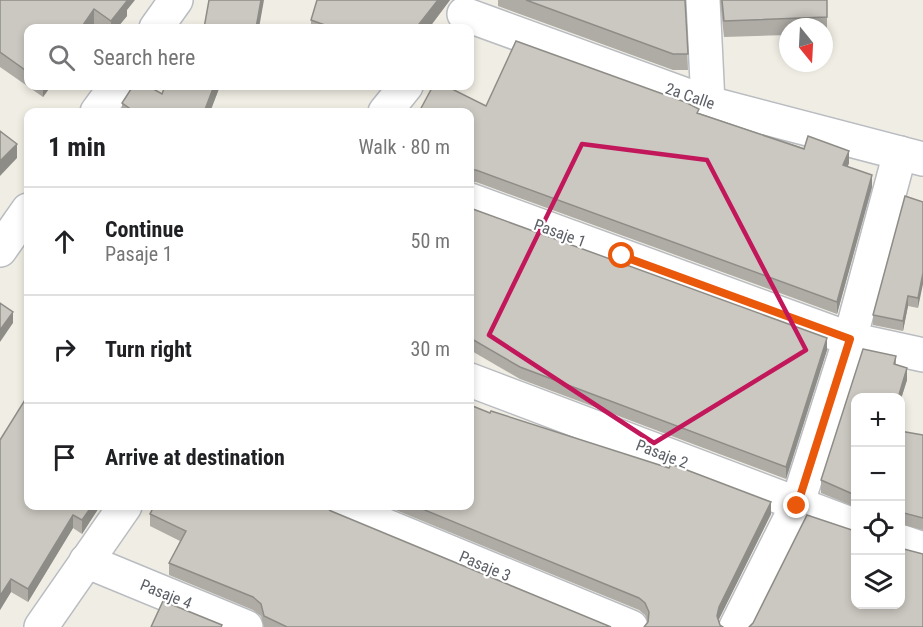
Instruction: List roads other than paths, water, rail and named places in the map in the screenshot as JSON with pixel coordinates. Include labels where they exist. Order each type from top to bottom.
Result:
[{"type":"street","points":[[159,24],[176,0]]},
{"type":"street","points":[[703,0],[708,103]]},
{"type":"street","name":"2a Calle","points":[[460,14],[708,103],[912,156]]},
{"type":"street","points":[[100,108],[113,90]]},
{"type":"street","points":[[388,108],[403,90]]},
{"type":"street","points":[[736,627],[797,506],[912,156]]},
{"type":"street","name":"Pasaje 1","points":[[474,201],[850,339],[923,355]]},
{"type":"street","points":[[0,250],[24,216]]},
{"type":"street","name":"Pasaje 2","points":[[474,382],[851,525]]},
{"type":"street","points":[[41,627],[121,510]]},
{"type":"street","name":"Pasaje 3","points":[[348,510],[631,627]]},
{"type":"street","points":[[905,543],[923,549]]},
{"type":"street","name":"Pasaje 4","points":[[86,561],[246,627]]}]
